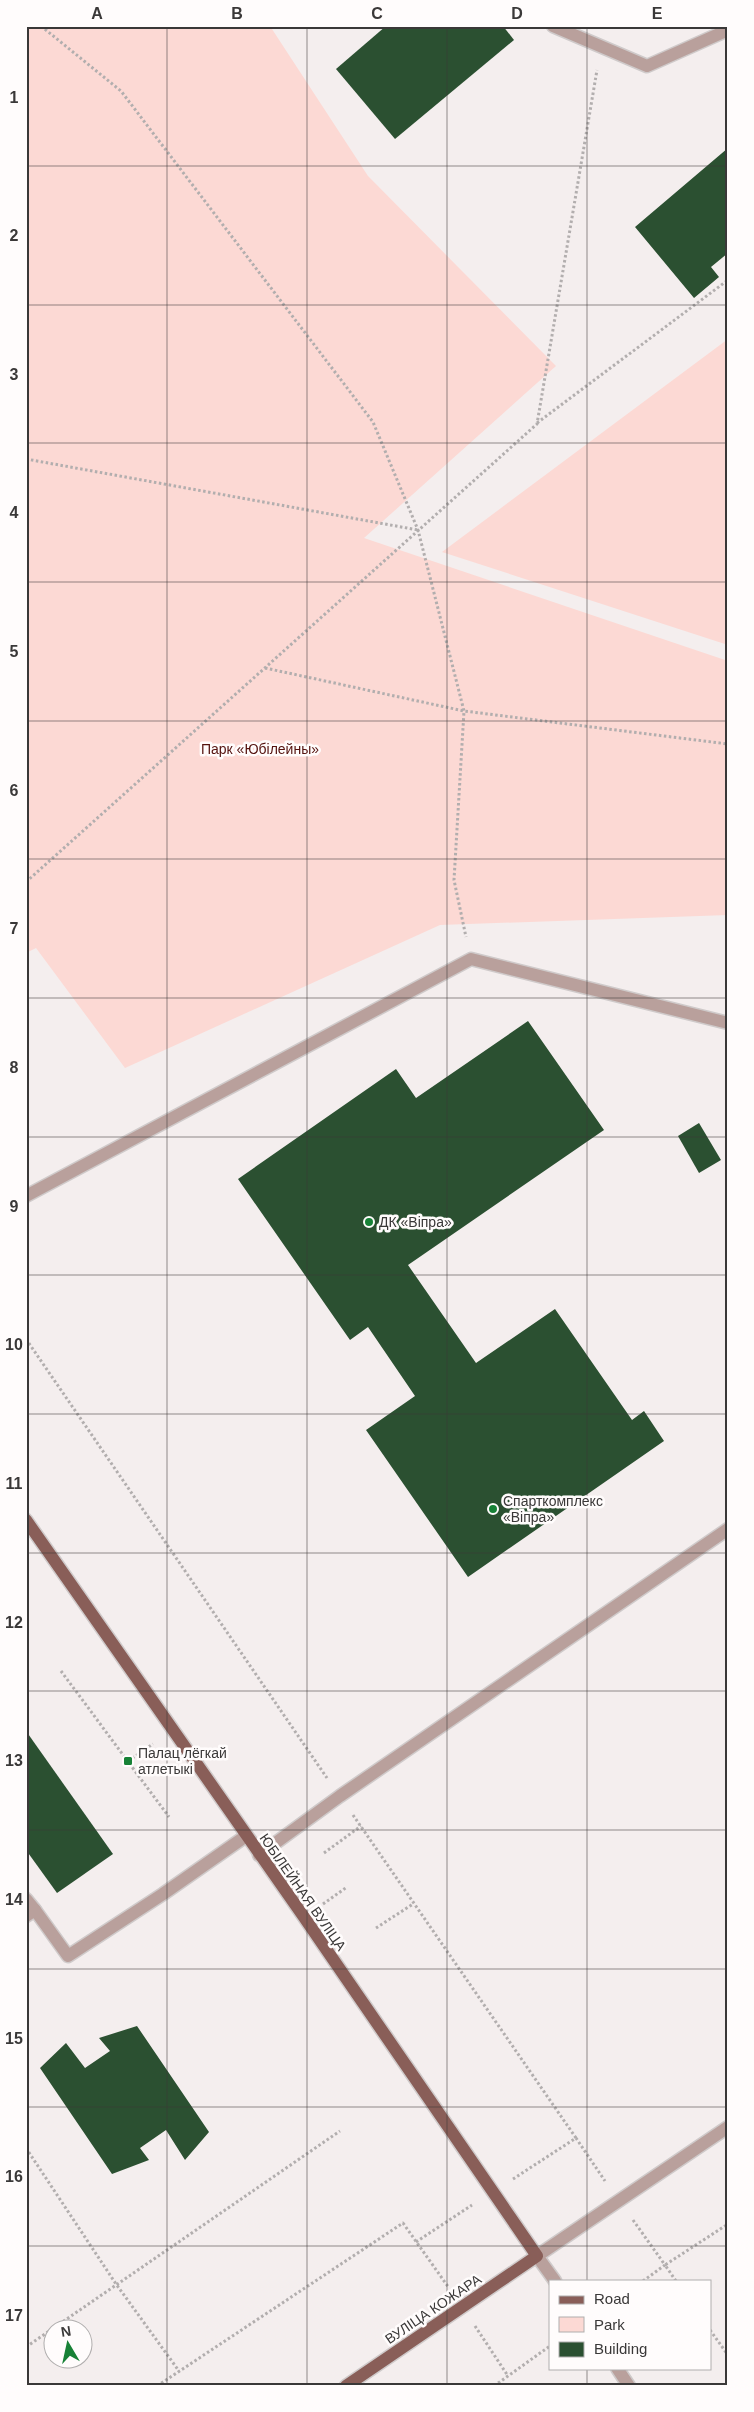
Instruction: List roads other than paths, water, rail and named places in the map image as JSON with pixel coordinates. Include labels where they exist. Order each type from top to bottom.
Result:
[{"type":"main road","name":"ЮБІЛЕЙНАЯ ВУЛІЦА","points":[[26,1520],[537,2256]]},
{"type":"main road","name":"ВУЛІЦА КОЖАРА","points":[[346,2386],[537,2256]]},
{"type":"street","points":[[552,26],[647,66],[728,30]]},
{"type":"street","points":[[26,1196],[471,959],[727,1024]]},
{"type":"street","points":[[259,1855],[340,1796],[728,1529]]},
{"type":"street","points":[[26,1899],[30,1913],[68,1956],[163,1894],[246,1836]]},
{"type":"street","points":[[537,2256],[728,2127]]},
{"type":"street","name":"ЮБІЛЕЙНАЯ ВУЛІЦА","points":[[537,2256],[554,2280]]},
{"type":"street","points":[[618,2370],[629,2386]]},
{"type":"place","name":"ДК «Віпра»","points":[[369,1222]]},
{"type":"place","name":"Спарткомплекс «Віпра»","points":[[493,1509]]},
{"type":"place","name":"Палац лёгкай атлетыкі","points":[[128,1761]]},
{"type":"park label","name":"Парк «Юбілейны»","points":[[260,749]]}]
